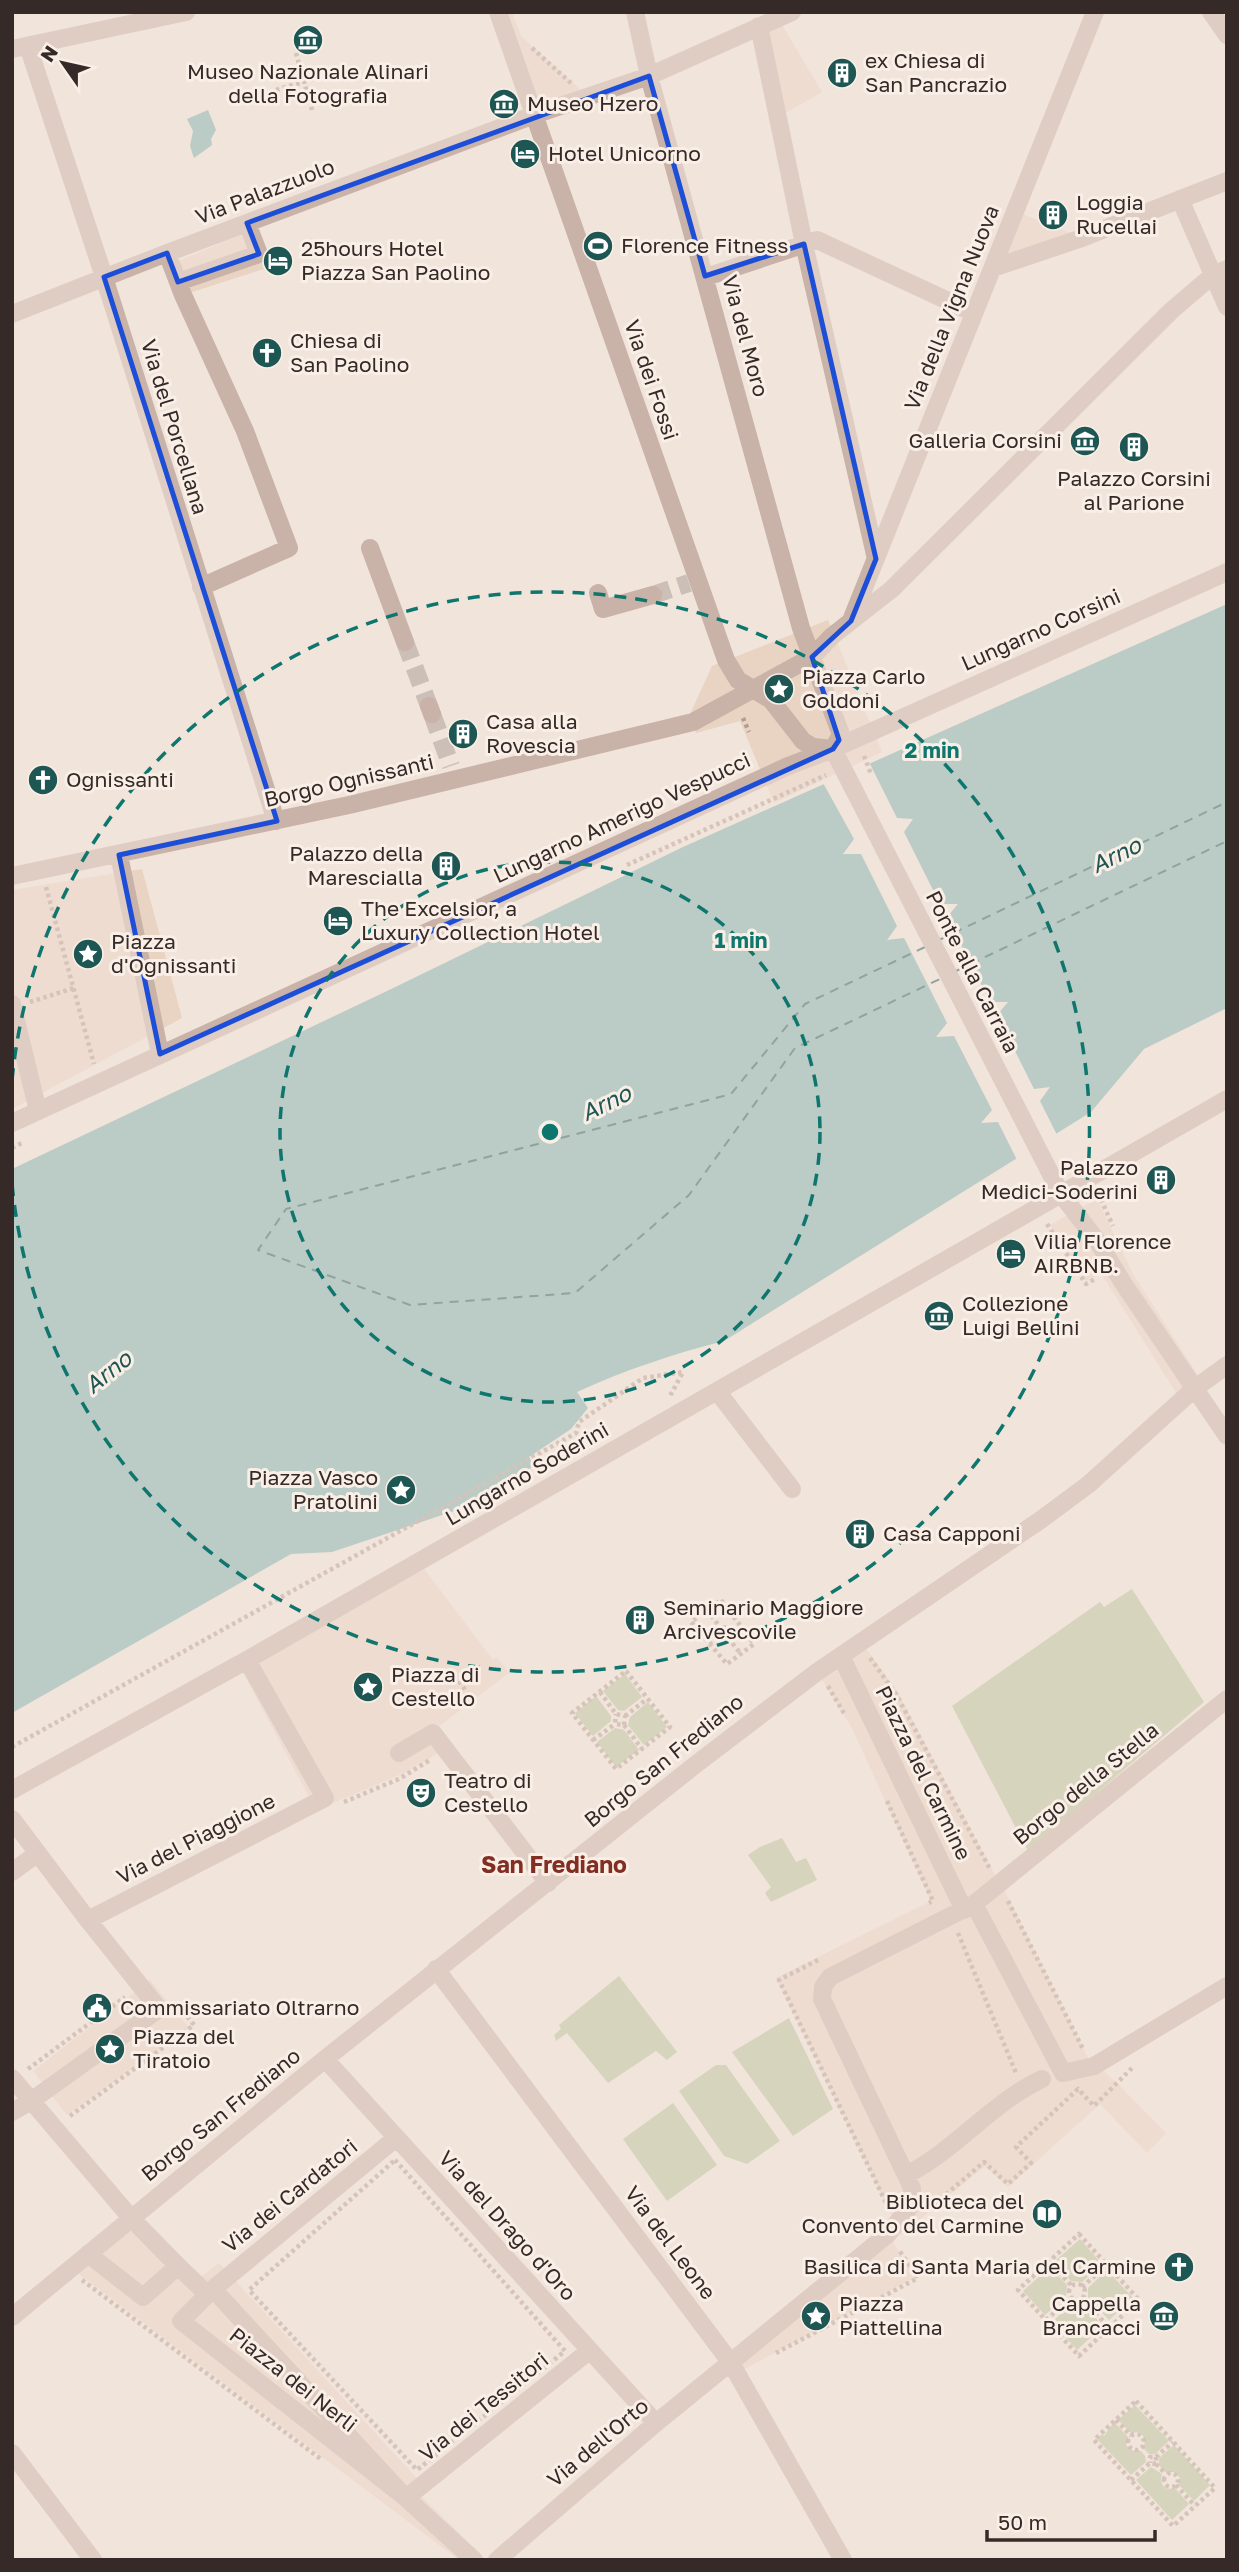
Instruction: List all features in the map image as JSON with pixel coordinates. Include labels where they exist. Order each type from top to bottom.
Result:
[{"type":"street","points":[[20,48],[187,12]]},
{"type":"street","name":"Via dei Fossi","points":[[498,12],[693,582],[726,660],[738,680],[754,690]]},
{"type":"street","name":"Via del Moro","points":[[635,12],[649,76],[802,631],[812,657]]},
{"type":"street","name":"Via Palazzuolo","points":[[12,314],[534,115],[582,94],[649,76],[792,12]]},
{"type":"street","name":"Via della Vigna Nuova","points":[[851,621],[1095,12]]},
{"type":"street","points":[[1211,12],[1227,35]]},
{"type":"street","points":[[759,26],[804,244],[876,559]]},
{"type":"street","name":"Via del Porcellana","points":[[20,48],[104,277],[276,821]]},
{"type":"street","points":[[993,268],[1079,239],[1227,181]]},
{"type":"street","points":[[1180,199],[1220,272],[1227,307]]},
{"type":"street","points":[[180,289],[258,254],[247,223]]},
{"type":"street","points":[[706,276],[817,240],[974,313]]},
{"type":"street","points":[[167,253],[180,289],[245,431],[289,548],[201,587]]},
{"type":"street","points":[[833,749],[813,747],[803,741],[771,700],[754,690],[812,657],[835,634],[892,589],[1171,312],[1220,272]]},
{"type":"street","points":[[370,548],[405,642]]},
{"type":"street","name":"Lungarno Corsini","points":[[833,749],[1227,572]]},
{"type":"street","points":[[598,593],[603,609],[653,595]]},
{"type":"street","points":[[812,657],[839,732],[839,740],[833,749],[836,773]]},
{"type":"street","name":"Borgo Ognissanti","points":[[12,876],[276,821],[454,772],[693,722],[754,690]]},
{"type":"street","name":"Lungarno Amerigo Vespucci","points":[[12,1123],[786,767],[833,749]]},
{"type":"street","name":"Ponte alla Carraia","points":[[836,773],[1061,1194],[1098,1242],[1122,1283],[1227,1436]]},
{"type":"street","points":[[119,855],[160,1054]]},
{"type":"street","points":[[13,1013],[38,1111]]},
{"type":"street","name":"Lungarno Soderini","points":[[12,1790],[247,1660],[1227,1099]]},
{"type":"street","name":"Borgo San Frediano","points":[[12,2318],[436,1969],[754,1718],[1089,1484],[1194,1390],[1227,1365]]},
{"type":"street","points":[[718,1391],[792,1489]]},
{"type":"street","name":"Piazza del Carmine","points":[[841,1656],[969,1907],[1063,2073],[1091,2061]]},
{"type":"street","name":"Via del Piaggione","points":[[88,1920],[324,1798],[247,1660]]},
{"type":"street","name":"Borgo della Stella","points":[[969,1907],[1227,1699]]},
{"type":"street","points":[[399,1753],[433,1733],[548,1883]]},
{"type":"street","points":[[12,1819],[159,2009],[12,2112]]},
{"type":"street","points":[[12,1872],[38,1853]]},
{"type":"street","points":[[731,2363],[895,2233],[913,2200],[912,2188],[821,1992],[830,1977],[969,1907]]},
{"type":"street","name":"Via del Leone","points":[[436,1969],[731,2363],[844,2560]]},
{"type":"street","points":[[1091,2061],[1227,1986]]},
{"type":"street","name":"Via del Drago d'Oro","points":[[325,2059],[656,2423]]},
{"type":"street","name":"Piazza dei Nerli","points":[[18,2075],[31,2101],[131,2218],[178,2266],[210,2291],[407,2498],[474,2560]]},
{"type":"street","points":[[906,2175],[946,2148],[1023,2088],[1042,2080]]},
{"type":"street","name":"Via dei Cardatori","points":[[210,2291],[397,2137]]},
{"type":"street","points":[[88,2255],[143,2297],[178,2266]]},
{"type":"street","name":"Piazza dei Nerli","points":[[210,2291],[181,2321],[407,2498]]},
{"type":"street","name":"Via dei Tessitori","points":[[407,2498],[589,2351]]},
{"type":"street","name":"Via dell'Orto","points":[[497,2560],[656,2423],[731,2363]]},
{"type":"street","points":[[12,2453],[93,2560]]},
{"type":"path","points":[[530,46],[582,94]]},
{"type":"path","points":[[296,53],[312,110]]},
{"type":"path","points":[[276,90],[333,73]]},
{"type":"path","points":[[743,718],[749,732]]},
{"type":"path","points":[[614,870],[836,773]]},
{"type":"path","points":[[46,886],[94,1065]]},
{"type":"path","points":[[13,1013],[74,988]]},
{"type":"path","points":[[12,1747],[576,1433],[579,1422],[643,1378],[683,1372],[669,1400]]},
{"type":"path","points":[[721,1600],[738,1623],[754,1644],[727,1664],[691,1622],[721,1600]]},
{"type":"path","points":[[707,1610],[720,1627],[719,1637]]},
{"type":"path","points":[[720,1627],[730,1628],[738,1623]]},
{"type":"path","points":[[728,1638],[730,1628]]},
{"type":"path","points":[[709,1643],[719,1637],[728,1638],[741,1654]]},
{"type":"path","points":[[865,1650],[896,1694],[1091,2061]]},
{"type":"path","points":[[626,1671],[647,1699],[670,1727],[616,1769],[572,1713],[626,1671]]},
{"type":"path","points":[[459,1681],[473,1701]]},
{"type":"path","points":[[600,1692],[616,1714],[625,1716]]},
{"type":"path","points":[[642,1749],[624,1725],[625,1716],[647,1699]]},
{"type":"path","points":[[615,1724],[616,1714]]},
{"type":"path","points":[[593,1740],[615,1724],[624,1725]]},
{"type":"path","points":[[956,1928],[1023,2088]]},
{"type":"path","points":[[18,2075],[127,1996],[119,1985]]},
{"type":"path","points":[[924,2212],[984,2162],[1008,2184],[1031,2163],[1016,2147],[1078,2089],[1094,2106],[1140,2059]]},
{"type":"path","points":[[773,2355],[918,2278],[895,2233]]},
{"type":"path","points":[[1079,2234],[1139,2300],[1079,2356],[1018,2290],[1049,2262],[1079,2234]]},
{"type":"path","points":[[1049,2262],[1072,2286]]},
{"type":"path","points":[[1083,2287],[1107,2265]]},
{"type":"path","points":[[79,2278],[328,2465]]},
{"type":"path","points":[[1071,2298],[1069,2291],[1072,2286],[1076,2284],[1083,2287]]},
{"type":"path","points":[[1071,2298],[1078,2300],[1082,2297],[1083,2287]]},
{"type":"path","points":[[249,2290],[417,2470]]},
{"type":"path","points":[[1082,2297],[1109,2328]]},
{"type":"path","points":[[1046,2320],[1071,2298]]},
{"type":"path","points":[[1136,2401],[1173,2442],[1215,2487],[1173,2526],[1094,2440],[1136,2401]]},
{"type":"path","points":[[1116,2420],[1131,2436]]},
{"type":"path","points":[[1131,2436],[1141,2436],[1144,2443],[1141,2448],[1137,2450],[1131,2447],[1131,2436]]},
{"type":"path","points":[[1131,2480],[1173,2442]]},
{"type":"path","points":[[1141,2448],[1166,2474]]},
{"type":"path","points":[[1166,2474],[1164,2484],[1168,2487],[1176,2485]]},
{"type":"path","points":[[1166,2474],[1177,2474],[1176,2485]]},
{"type":"path","points":[[1176,2485],[1195,2506]]},
{"type":"highlighted area","points":[[649,76],[705,276],[804,244],[876,559],[851,621],[812,657],[839,740],[833,749],[160,1054],[119,855],[277,821],[104,277],[167,253],[178,282],[259,254],[247,223]]},
{"type":"green space","points":[[1132,1589],[1204,1702],[1028,1851],[952,1706],[1100,1602],[1104,1607]]},
{"type":"green space","points":[[625,1674],[642,1697],[624,1711],[618,1710],[603,1691]]},
{"type":"green space","points":[[596,1696],[611,1716],[611,1721],[593,1736],[575,1713]]},
{"type":"green space","points":[[648,1702],[667,1727],[644,1745],[628,1725],[630,1717]]},
{"type":"green space","points":[[615,1728],[624,1730],[639,1750],[616,1767],[597,1742]]},
{"type":"green space","points":[[782,1838],[796,1862],[806,1858],[817,1880],[771,1902],[765,1893],[771,1887],[748,1855]]},
{"type":"green space","points":[[619,1976],[677,2052],[667,2060],[656,2051],[608,2083],[567,2033],[556,2041],[554,2035],[561,2029],[559,2025]]},
{"type":"green space","points":[[789,2018],[833,2109],[793,2136],[732,2052]]},
{"type":"green space","points":[[716,2065],[726,2065],[780,2141],[747,2164],[724,2156],[679,2091]]},
{"type":"green space","points":[[673,2103],[717,2165],[667,2201],[623,2139]]},
{"type":"green space","points":[[1080,2239],[1102,2264],[1082,2282],[1071,2281],[1054,2262]]},
{"type":"green space","points":[[1050,2267],[1067,2285],[1066,2296],[1045,2315],[1023,2291]]},
{"type":"green space","points":[[1107,2270],[1133,2298],[1109,2320],[1088,2298],[1088,2288]]},
{"type":"green space","points":[[1072,2303],[1082,2303],[1103,2326],[1077,2350],[1052,2322]]},
{"type":"green space","points":[[1135,2405],[1169,2441],[1155,2454],[1149,2454],[1144,2449],[1145,2439],[1140,2432],[1131,2433],[1118,2420]]},
{"type":"green space","points":[[1114,2422],[1128,2437],[1126,2445],[1130,2450],[1141,2451],[1145,2456],[1146,2462],[1131,2475],[1097,2439],[1102,2434],[1104,2436]]},
{"type":"green space","points":[[1174,2445],[1210,2485],[1194,2501],[1179,2485],[1180,2478],[1175,2472],[1165,2472],[1159,2465],[1159,2458]]},
{"type":"green space","points":[[1151,2467],[1162,2474],[1162,2483],[1167,2489],[1175,2488],[1189,2504],[1172,2520],[1136,2480]]},
{"type":"shaded area","points":[[498,12],[512,12],[521,36],[586,95],[534,115]]},
{"type":"shaded area","points":[[778,18],[822,92],[782,115],[762,41]]},
{"type":"shaded area","points":[[1015,211],[1078,236],[995,272]]},
{"type":"shaded area","points":[[250,231],[264,269],[183,295],[171,264]]},
{"type":"shaded area","name":"Piazza Carlo Goldoni","points":[[828,620],[882,752],[774,803],[740,721],[696,733],[691,712],[712,666]]},
{"type":"shaded area","name":"Piazza d'Ognissanti","points":[[142,869],[182,1018],[14,1108],[12,890]]},
{"type":"shaded area","points":[[1097,1199],[1133,1274],[1199,1377],[1178,1396],[1101,1273],[1086,1281],[1050,1225]]},
{"type":"shaded area","name":"Piazza di Cestello","points":[[419,1562],[493,1660],[497,1657],[509,1673],[438,1727],[445,1749],[404,1773],[316,1810],[239,1665]]},
{"type":"shaded area","points":[[862,1643],[897,1691],[1002,1885],[1088,2058],[1166,2133],[1147,2153],[1100,2104],[1008,2187],[985,2166],[901,2235],[776,1978],[931,1901],[852,1728],[817,1672]]},
{"type":"shaded area","name":"Piazza del Tiratoio","points":[[150,1980],[189,2028],[67,2115],[33,2071]]},
{"type":"shaded area","points":[[138,2213],[201,2277],[219,2263],[423,2485],[416,2491],[486,2560],[459,2560],[71,2268]]},
{"type":"shaded area","name":"Piazza Piattellina","points":[[888,2234],[915,2277],[737,2373],[731,2363]]},
{"type":"water","points":[[208,110],[216,130],[211,139],[212,145],[194,158],[190,146],[193,131],[187,119]]},
{"type":"water","name":"Arno","points":[[1227,604],[1227,1008],[1144,1049],[1091,1112],[724,1341],[649,1363],[577,1392],[588,1408],[571,1429],[529,1457],[534,1466],[457,1510],[332,1552],[291,1554],[12,1713],[12,1169],[683,847]]},
{"type":"pier","points":[[868,760],[897,818],[913,819],[904,832],[940,904],[958,904],[947,917],[990,1002],[1008,1002],[997,1015],[1034,1089],[1050,1087],[1040,1101],[1058,1137],[1018,1162],[998,1122],[981,1123],[992,1110],[954,1036],[936,1037],[947,1023],[904,938],[887,940],[897,926],[861,854],[843,854],[854,839],[822,781]]},
{"type":"ferry route","points":[[939,940],[1227,802]]},
{"type":"ferry route","points":[[956,971],[1227,841]]},
{"type":"ferry route","points":[[925,947],[805,1004],[731,1094],[286,1209],[258,1250],[410,1305],[575,1293],[689,1195],[795,1048],[942,978]]},
{"type":"tunnel","points":[[653,595],[689,583]]},
{"type":"tunnel","points":[[405,642],[429,706]]},
{"type":"tunnel","points":[[432,714],[451,766]]},
{"type":"place","name":"Museo Nazionale Alinari della Fotografia","points":[[308,40]]},
{"type":"place","name":"ex Chiesa di San Pancrazio","points":[[842,73]]},
{"type":"place","name":"Museo Hzero","points":[[504,104]]},
{"type":"place","name":"Hotel Unicorno","points":[[525,154]]},
{"type":"place","name":"Loggia Rucellai","points":[[1053,215]]},
{"type":"place","name":"Florence Fitness","points":[[598,246]]},
{"type":"place","name":"25hours Hotel Piazza San Paolino","points":[[278,261]]},
{"type":"place","name":"Chiesa di San Paolino","points":[[267,353]]},
{"type":"place","name":"Galleria Corsini","points":[[1085,441]]},
{"type":"place","name":"Palazzo Corsini al Parione","points":[[1134,447]]},
{"type":"place","name":"Piazza Carlo Goldoni","points":[[779,689]]},
{"type":"place","name":"Casa alla Rovescia","points":[[463,734]]},
{"type":"place","name":"Ognissanti","points":[[43,780]]},
{"type":"place","name":"Palazzo della Marescialla","points":[[446,866]]},
{"type":"place","name":"The Excelsior, a Luxury Collection Hotel","points":[[338,921]]},
{"type":"place","name":"Piazza d'Ognissanti","points":[[88,954]]},
{"type":"place","name":"Palazzo Medici-Soderini","points":[[1161,1180]]},
{"type":"place","name":"Vilia Florence AIRBNB.","points":[[1011,1254]]},
{"type":"place","name":"Collezione Luigi Bellini","points":[[939,1316]]},
{"type":"place","name":"Piazza Vasco Pratolini","points":[[401,1490]]},
{"type":"place","name":"Casa Capponi","points":[[860,1534]]},
{"type":"place","name":"Seminario Maggiore Arcivescovile","points":[[640,1620]]},
{"type":"place","name":"Piazza di Cestello","points":[[368,1687]]},
{"type":"place","name":"Teatro di Cestello","points":[[421,1793]]},
{"type":"place","name":"Commissariato Oltrarno","points":[[97,2008]]},
{"type":"place","name":"Piazza del Tiratoio","points":[[110,2049]]},
{"type":"place","name":"Biblioteca del Convento del Carmine","points":[[1047,2214]]},
{"type":"place","name":"Basilica di Santa Maria del Carmine","points":[[1179,2267]]},
{"type":"place","name":"Piazza Piattellina","points":[[816,2316]]},
{"type":"place","name":"Cappella Brancacci","points":[[1164,2316]]},
{"type":"district","name":"San Frediano","points":[[554,1865]]}]
